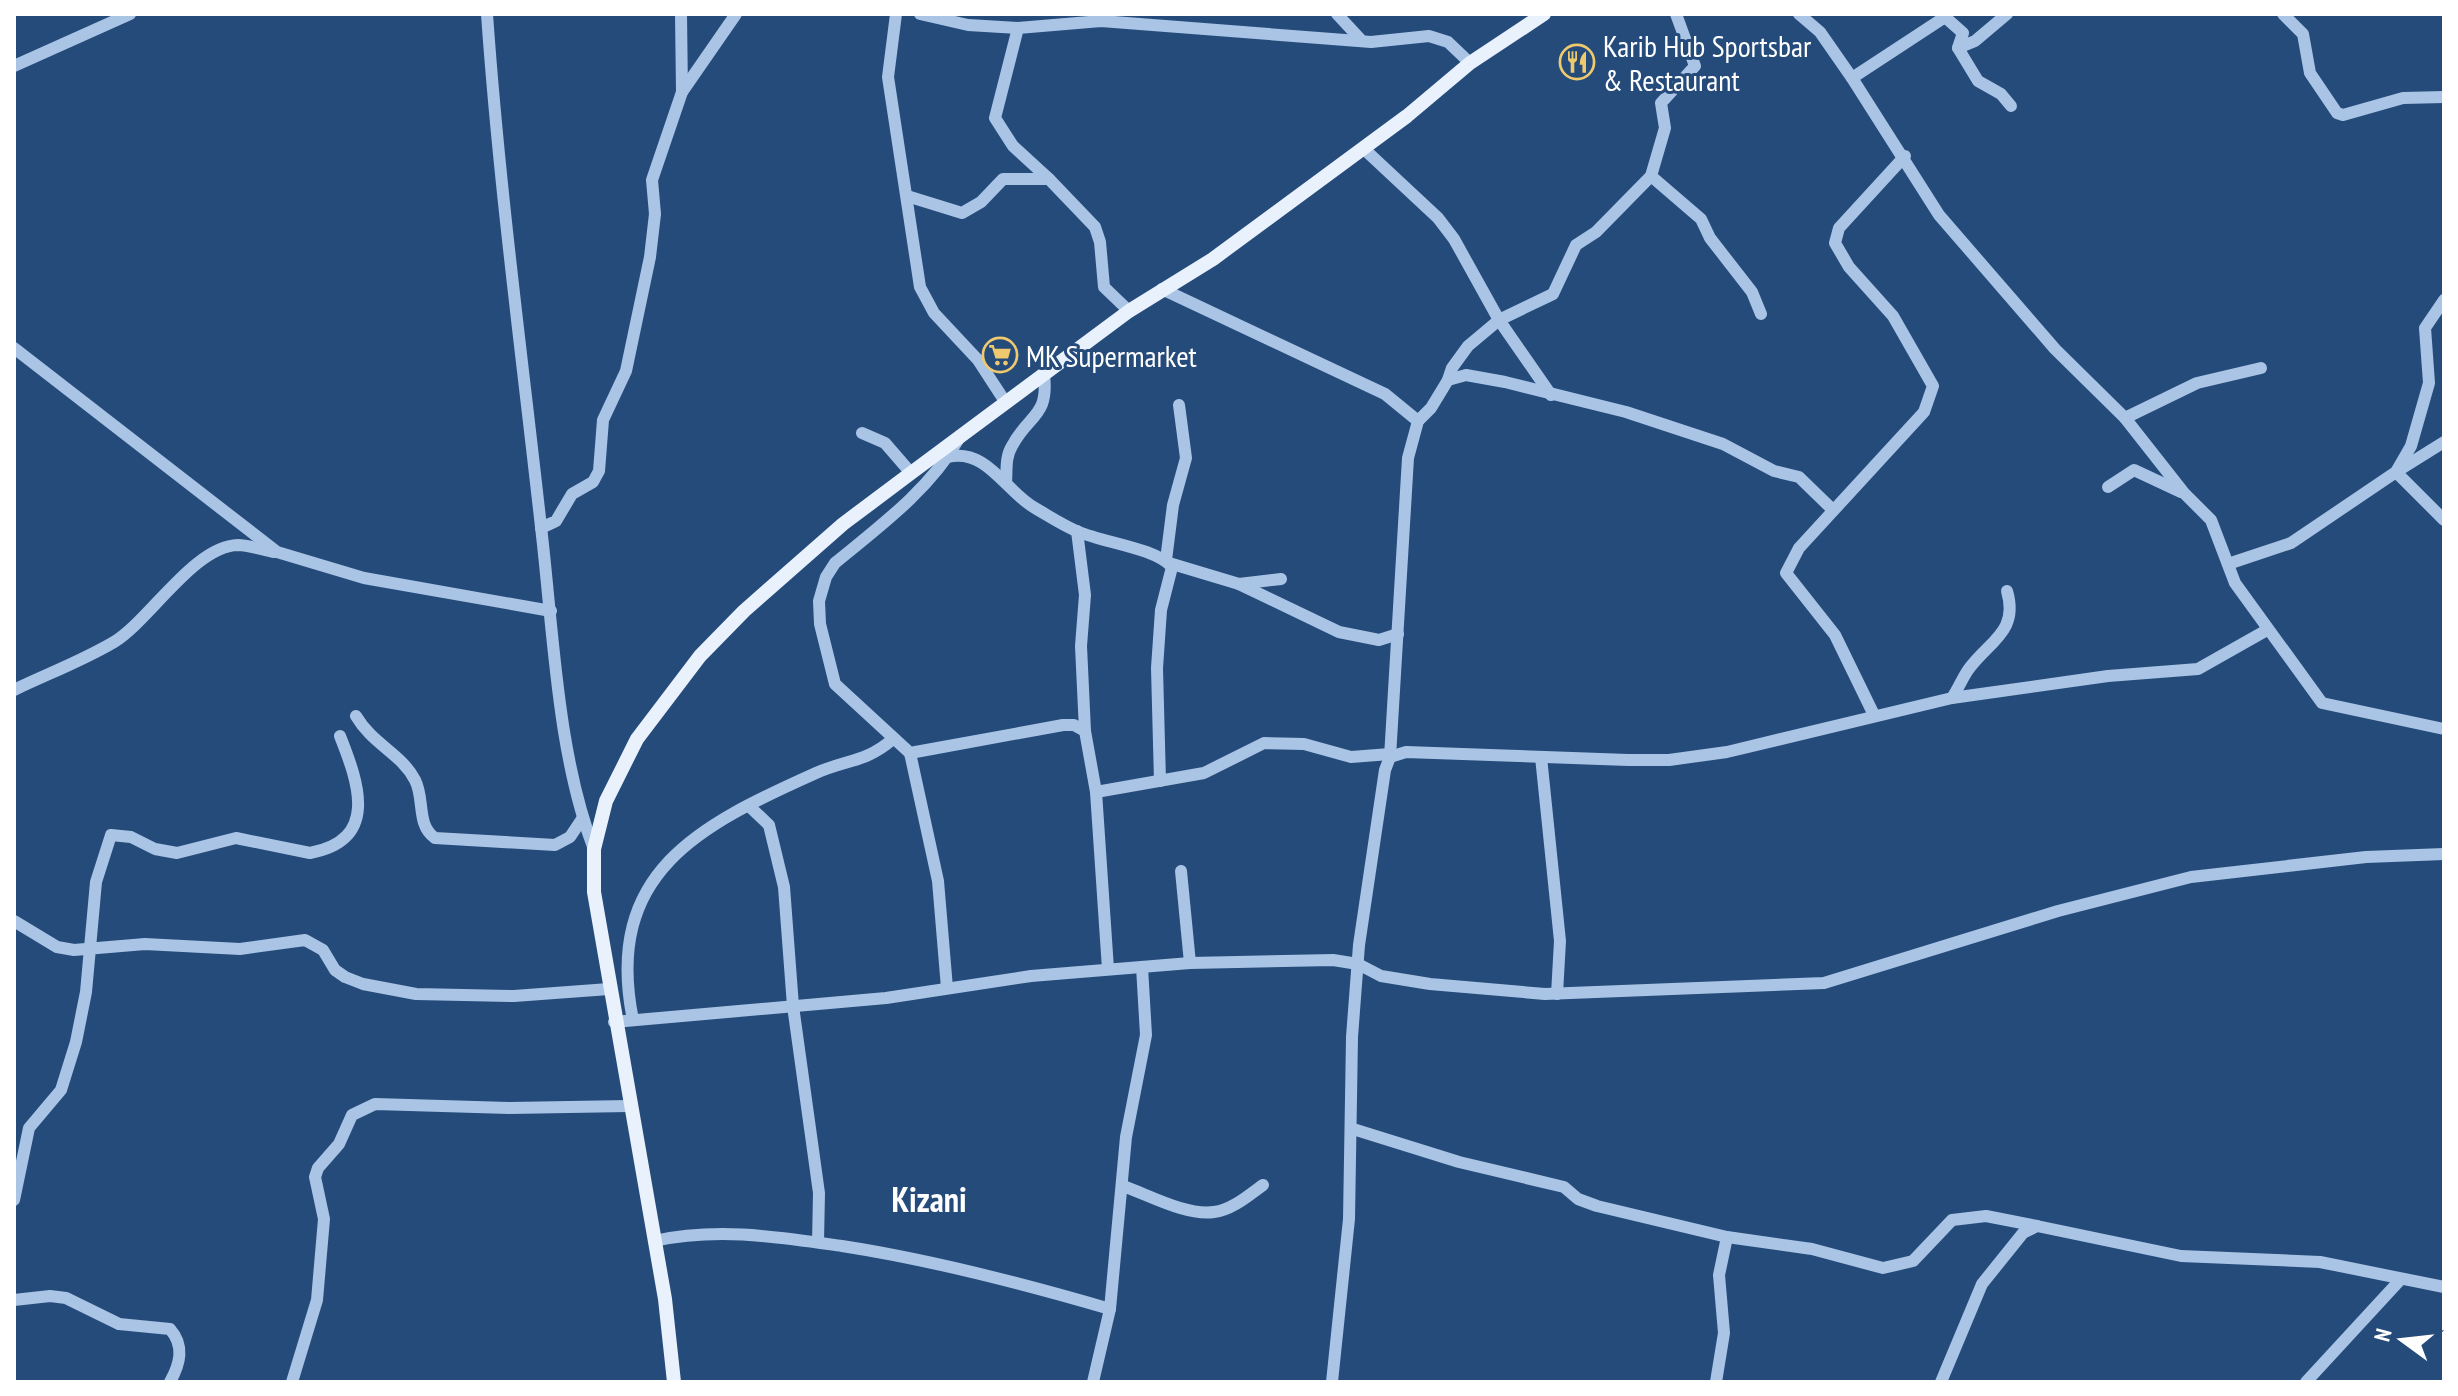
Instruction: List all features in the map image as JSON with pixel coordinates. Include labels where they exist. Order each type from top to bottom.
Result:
[{"type":"main road","points":[[674,1382],[654,1241],[594,892],[594,849],[606,801],[637,739],[700,656],[744,611],[821,543],[1129,311],[1213,259],[1363,148],[1470,63],[1544,14]]},
{"type":"street","points":[[14,66],[130,14]]},
{"type":"street","points":[[487,14],[510,261],[563,712],[582,819],[594,849]]},
{"type":"street","points":[[681,14],[682,92]]},
{"type":"street","points":[[541,528],[556,521],[572,494],[593,482],[599,471],[603,420],[626,371],[650,257],[655,214],[652,180],[682,92],[736,14]]},
{"type":"street","points":[[896,14],[888,77],[907,196],[908,227],[920,287],[934,313],[978,360],[1006,403]]},
{"type":"street","points":[[920,14],[968,25],[1018,28],[1101,21],[1362,41],[1440,37],[1470,63]]},
{"type":"street","points":[[1337,14],[1362,41]]},
{"type":"street","points":[[1332,1382],[1349,1219],[1353,1129],[1351,1063],[1358,964],[1385,770],[1390,756],[1408,458],[1418,421],[1431,408],[1452,368],[1468,346],[1499,320],[1553,294],[1576,245],[1596,232],[1651,176],[1665,128],[1661,103],[1695,66],[1676,14]]},
{"type":"street","points":[[1799,14],[1820,32],[1905,156],[1939,215],[2055,349],[2125,418],[2184,493],[2211,520],[2235,583],[2322,703],[2444,729]]},
{"type":"street","points":[[1958,48],[1975,41],[2007,14]]},
{"type":"street","points":[[2283,14],[2303,34],[2310,73],[2337,113],[2343,115],[2403,98],[2444,97]]},
{"type":"street","points":[[1852,78],[1915,37],[1928,25],[1945,17],[1963,33],[1958,48],[1978,81],[2001,94],[2011,106]]},
{"type":"street","points":[[1018,28],[995,118],[1013,146],[1095,227],[1100,242],[1104,287],[1129,311]]},
{"type":"street","points":[[1363,148],[1438,218],[1454,239],[1499,320],[1551,395]]},
{"type":"street","points":[[1874,715],[1835,635],[1786,573],[1799,548],[1924,412],[1932,396],[1933,386],[1893,316],[1849,267],[1835,243],[1839,228],[1905,156]]},
{"type":"street","points":[[907,196],[962,213],[981,202],[1003,179],[1036,176],[1049,179]]},
{"type":"street","points":[[1651,176],[1701,219],[1710,238],[1752,292],[1761,314]]},
{"type":"street","points":[[1162,289],[1385,394],[1418,421]]},
{"type":"street","points":[[2396,472],[2411,446],[2429,383],[2425,328],[2444,300]]},
{"type":"street","points":[[14,348],[277,552]]},
{"type":"street","points":[[2125,418],[2197,383],[2261,368]]},
{"type":"street","points":[[1006,483],[1010,448],[1043,408],[1046,397],[1044,375]]},
{"type":"street","points":[[1448,380],[1466,375],[1626,412],[1723,444],[1774,471],[1799,477],[1833,510]]},
{"type":"street","points":[[1167,562],[1173,505],[1186,458],[1179,405]]},
{"type":"street","points":[[862,433],[885,443],[911,473]]},
{"type":"street","points":[[947,988],[938,881],[910,753],[835,684],[822,635],[819,601],[826,577],[835,563],[926,485],[948,457],[958,438]]},
{"type":"street","points":[[2228,564],[2291,543],[2444,442]]},
{"type":"street","points":[[948,457],[960,454],[979,460],[1027,503],[1077,531],[1239,584],[1339,632],[1379,640],[1398,634]]},
{"type":"street","points":[[2108,487],[2134,470],[2184,493]]},
{"type":"street","points":[[2396,472],[2444,520]]},
{"type":"street","points":[[1077,531],[1085,595],[1081,646],[1084,713],[1079,728],[1096,792],[1108,969]]},
{"type":"street","points":[[14,690],[114,642],[132,629],[192,568],[236,545],[277,552],[364,578],[551,611]]},
{"type":"street","points":[[1160,781],[1156,705],[1161,610],[1172,567],[1167,562]]},
{"type":"street","points":[[1239,584],[1281,579]]},
{"type":"street","points":[[1952,698],[1969,669],[2009,622],[2012,608],[2007,591]]},
{"type":"street","points":[[1096,792],[1204,773],[1264,743],[1274,742],[1304,744],[1351,757],[1390,756],[1406,752],[1669,760],[1727,752],[1952,698],[2108,676],[2198,669],[2267,630]]},
{"type":"street","points":[[356,716],[373,741],[400,759],[412,775],[420,794],[424,825],[435,838],[555,845],[564,843],[582,819]]},
{"type":"street","points":[[910,753],[1079,728]]},
{"type":"street","points":[[14,1200],[29,1128],[61,1090],[68,1073],[83,1015],[96,882],[111,835],[131,837],[155,849],[177,853],[236,838],[310,853],[322,851],[349,835],[356,825],[357,801],[352,765],[340,736]]},
{"type":"street","points":[[633,1020],[626,985],[633,919],[640,899],[684,845],[715,823],[819,772],[874,755],[893,739]]},
{"type":"street","points":[[1541,757],[1560,941],[1557,994]]},
{"type":"street","points":[[750,807],[769,825],[779,865],[793,1006],[819,1193],[818,1242]]},
{"type":"street","points":[[614,1022],[1190,963],[1333,960],[1358,964],[1381,976],[1430,984],[1557,994],[1824,983],[2074,906],[2191,877],[2366,857],[2444,854]]},
{"type":"street","points":[[1181,871],[1190,963]]},
{"type":"street","points":[[14,921],[57,947],[90,950],[145,944],[240,949],[305,940],[323,950],[335,970],[345,977],[396,991],[514,996],[609,989]]},
{"type":"street","points":[[1093,1382],[1110,1309],[1126,1137],[1146,1035],[1142,967]]},
{"type":"street","points":[[292,1382],[317,1300],[324,1219],[315,1177],[318,1168],[339,1144],[352,1115],[375,1104],[509,1108],[629,1106]]},
{"type":"street","points":[[1353,1129],[1459,1162],[1564,1187],[1578,1199],[1597,1206],[1727,1237],[1812,1249],[1883,1268],[1913,1261],[1952,1220],[1986,1216],[2181,1256],[2320,1262],[2444,1287]]},
{"type":"street","points":[[1123,1186],[1195,1211],[1214,1213],[1238,1203],[1263,1185]]},
{"type":"street","points":[[1941,1382],[1982,1284],[2023,1233],[2037,1226]]},
{"type":"street","points":[[654,1241],[707,1232],[818,1242],[915,1257],[1110,1309]]},
{"type":"street","points":[[1716,1382],[1724,1333],[1719,1275],[1727,1237]]},
{"type":"street","points":[[2306,1382],[2401,1279]]},
{"type":"street","points":[[14,1300],[50,1296],[66,1298],[119,1324],[170,1329],[179,1339],[180,1353],[170,1382]]},
{"type":"place","name":"Karib Hub Sportsbar & Restaurant","points":[[1577,62]]},
{"type":"place","name":"MK Supermarket","points":[[1000,355]]},
{"type":"district","name":"Kizani","points":[[929,1199]]}]
